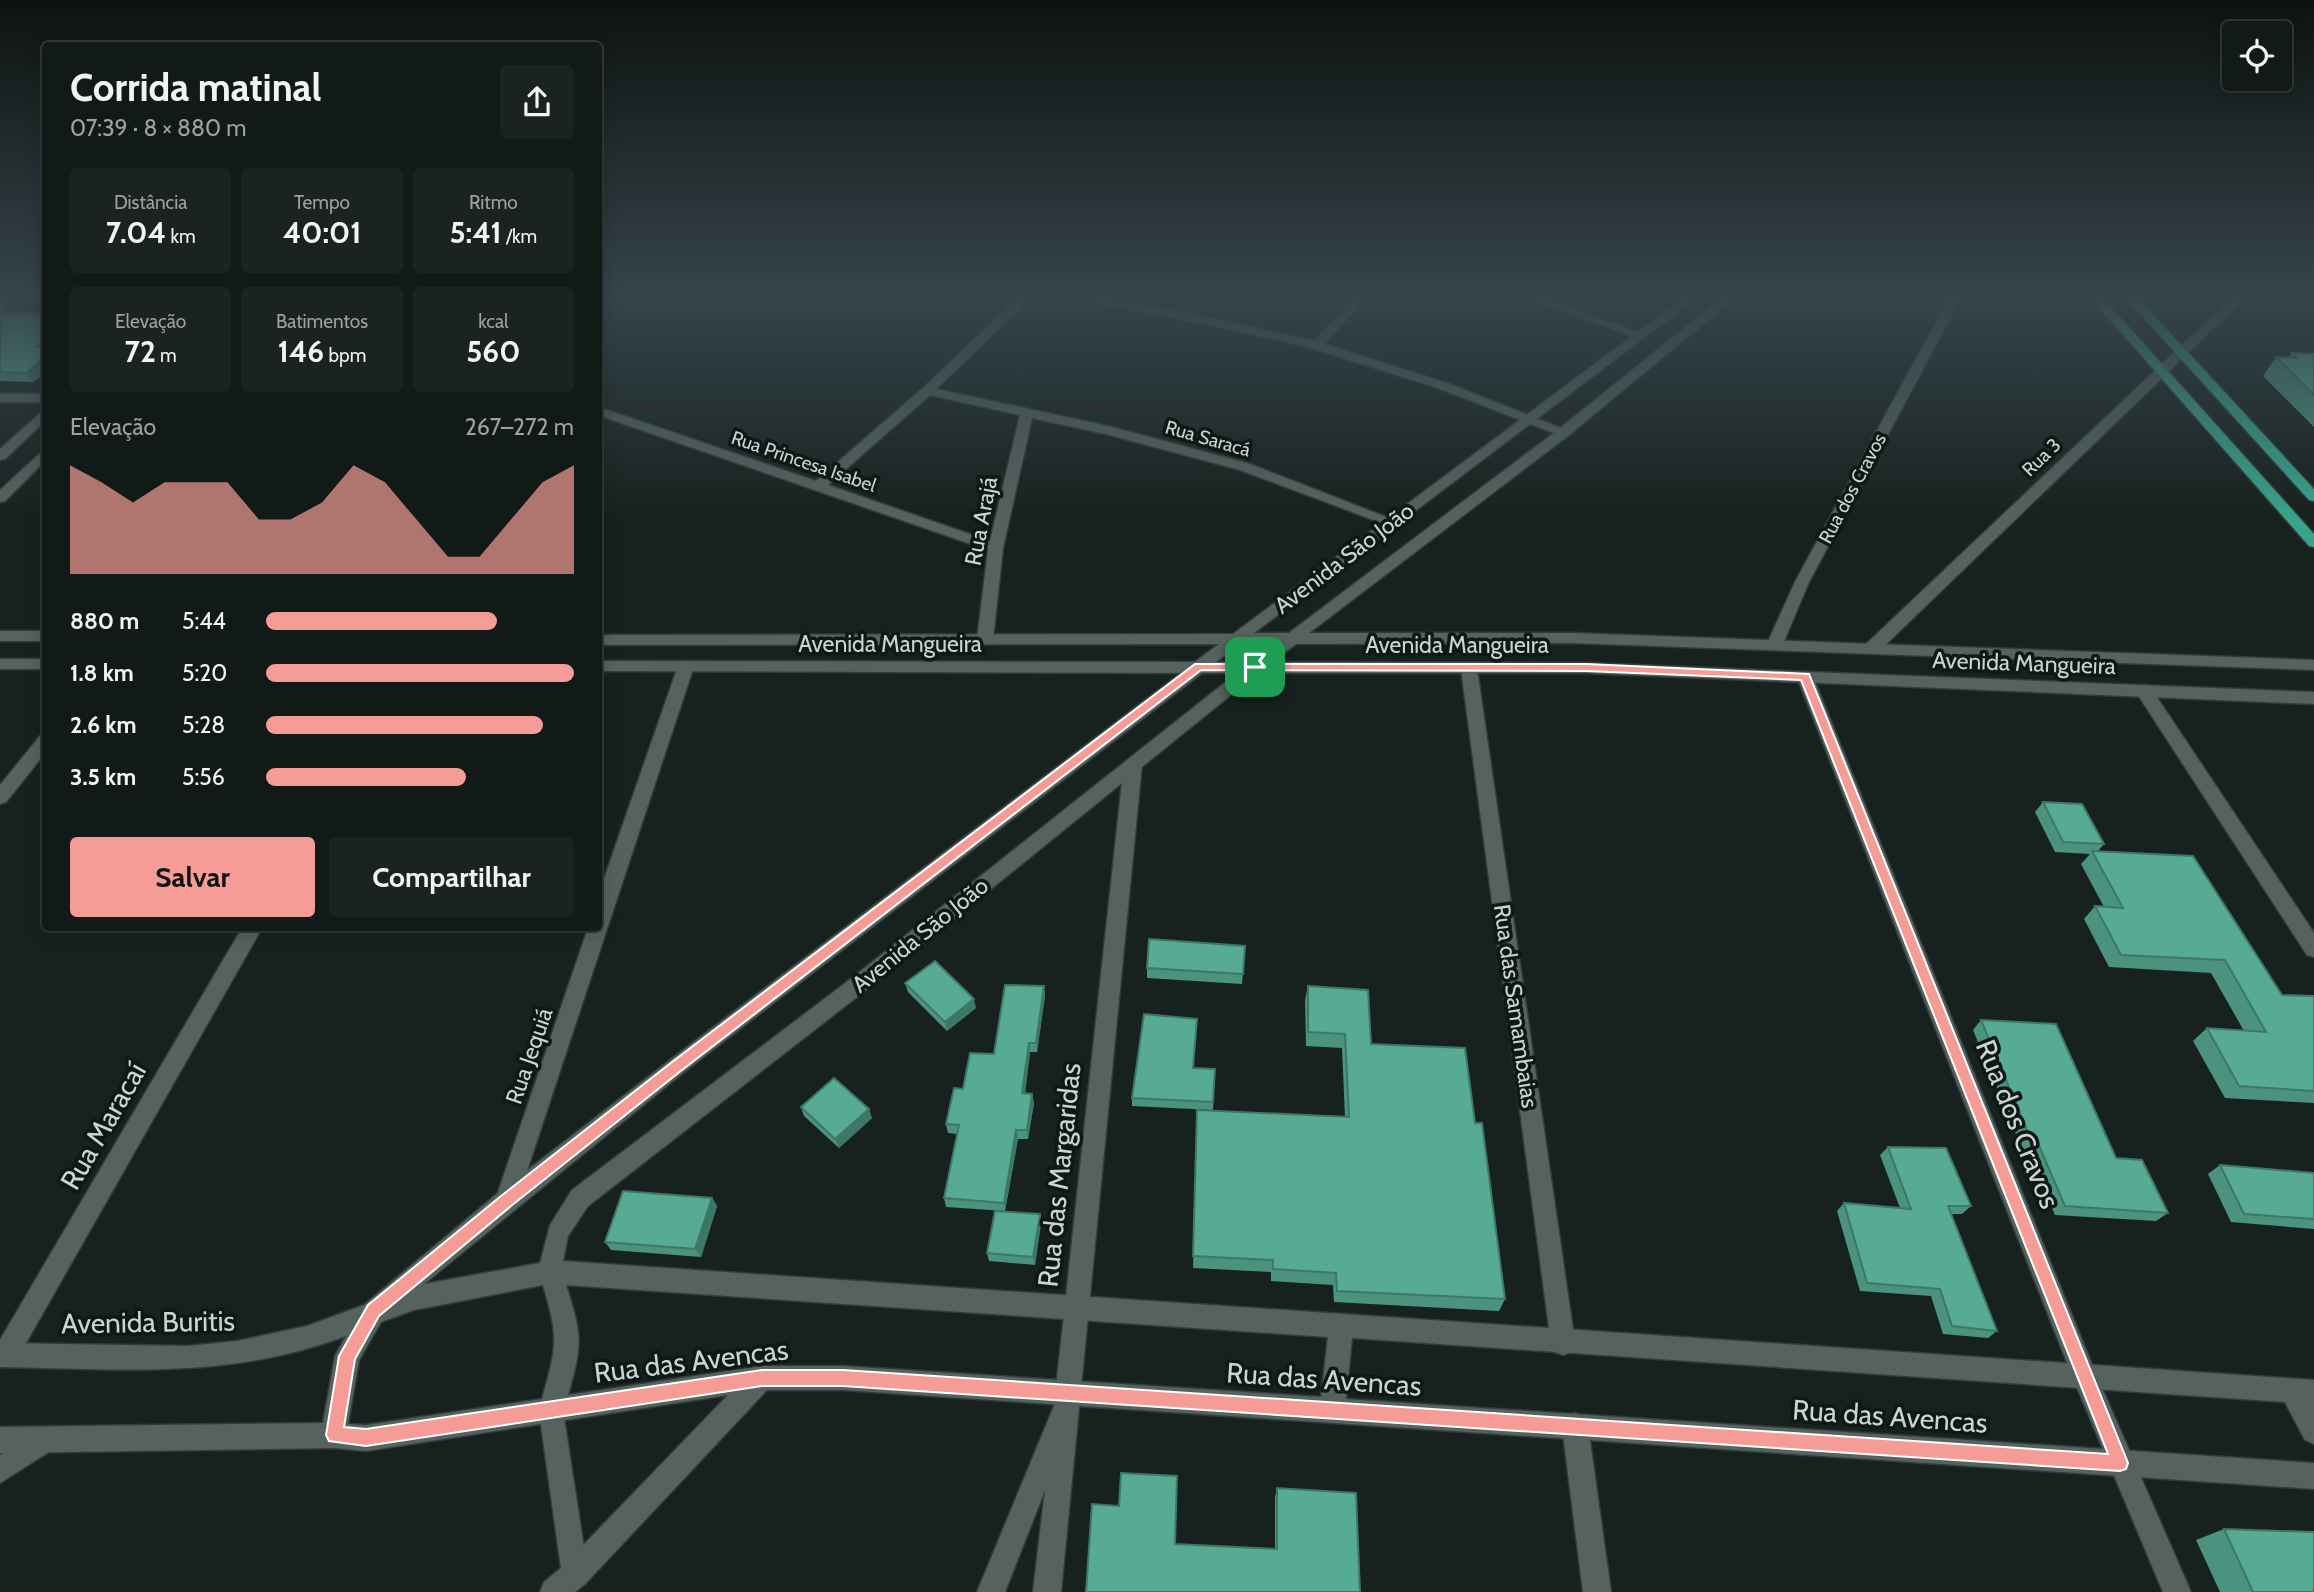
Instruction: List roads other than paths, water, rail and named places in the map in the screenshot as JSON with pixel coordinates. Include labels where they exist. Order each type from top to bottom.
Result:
[{"type":"main road","points":[[2198,370],[2314,497]]},
{"type":"main road","points":[[2163,372],[2314,542]]},
{"type":"street","points":[[819,486],[949,370]]},
{"type":"street","points":[[1395,370],[1453,388],[1564,432]]},
{"type":"street","name":"Avenida São João","points":[[334,1435],[347,1356],[374,1311],[506,1201],[1199,667],[1594,370]]},
{"type":"street","name":"Avenida São João","points":[[551,1411],[568,1344],[567,1313],[552,1272],[556,1235],[563,1218],[580,1198],[859,984],[1255,667],[1564,432],[1640,370]]},
{"type":"street","name":"Rua dos Cravos","points":[[1774,646],[1802,582],[1916,370]]},
{"type":"street","name":"Rua 3","points":[[1871,649],[2091,436],[2163,372]]},
{"type":"street","name":"Rua Saracá","points":[[927,391],[1108,430],[1245,467],[1392,522]]},
{"type":"street","points":[[0,398],[42,398]]},
{"type":"street","name":"Rua Princesa Isabel","points":[[602,412],[996,548]]},
{"type":"street","name":"Rua Arajá","points":[[985,639],[996,548],[1027,412]]},
{"type":"street","points":[[0,456],[42,416]]},
{"type":"street","points":[[0,498],[42,456]]},
{"type":"street","points":[[0,636],[42,636]]},
{"type":"street","name":"Avenida Mangueira","points":[[602,640],[1573,638],[2314,665]]},
{"type":"street","points":[[0,664],[42,664]]},
{"type":"street","name":"Avenida Mangueira","points":[[602,666],[1586,668],[2314,698]]},
{"type":"street","name":"Rua Jequiá","points":[[602,914],[685,666]]},
{"type":"street","name":"Rua das Samambaias","points":[[1469,669],[1563,1343]]},
{"type":"street","name":"Rua dos Cravos","points":[[1805,677],[2085,1378],[2177,1592]]},
{"type":"street","points":[[2144,691],[2314,949]]},
{"type":"street","points":[[0,797],[42,745]]},
{"type":"street","name":"Rua das Margaridas","points":[[1047,1592],[1070,1394],[1133,764]]},
{"type":"street","name":"Rua Maracaí","points":[[3,1355],[250,931]]},
{"type":"street","name":"Rua Jequiá","points":[[506,1201],[596,931]]},
{"type":"street","name":"Rua das Avencas","points":[[374,1311],[414,1298],[552,1272],[2303,1392]]},
{"type":"street","name":"Avenida Buritis","points":[[3,1355],[188,1358],[237,1353],[307,1338],[374,1311]]},
{"type":"street","points":[[1332,1411],[1341,1326]]},
{"type":"street","points":[[554,1592],[575,1574],[762,1378]]},
{"type":"street","name":"Rua das Avencas","points":[[334,1435],[366,1438],[762,1378],[843,1378],[2314,1476]]},
{"type":"street","points":[[2303,1392],[2314,1431]]},
{"type":"street","points":[[991,1592],[1070,1394]]},
{"type":"street","points":[[551,1411],[575,1574]]},
{"type":"street","points":[[1575,1426],[1597,1592]]},
{"type":"street","points":[[0,1440],[334,1435]]},
{"type":"street","points":[[0,1470],[44,1441]]}]
